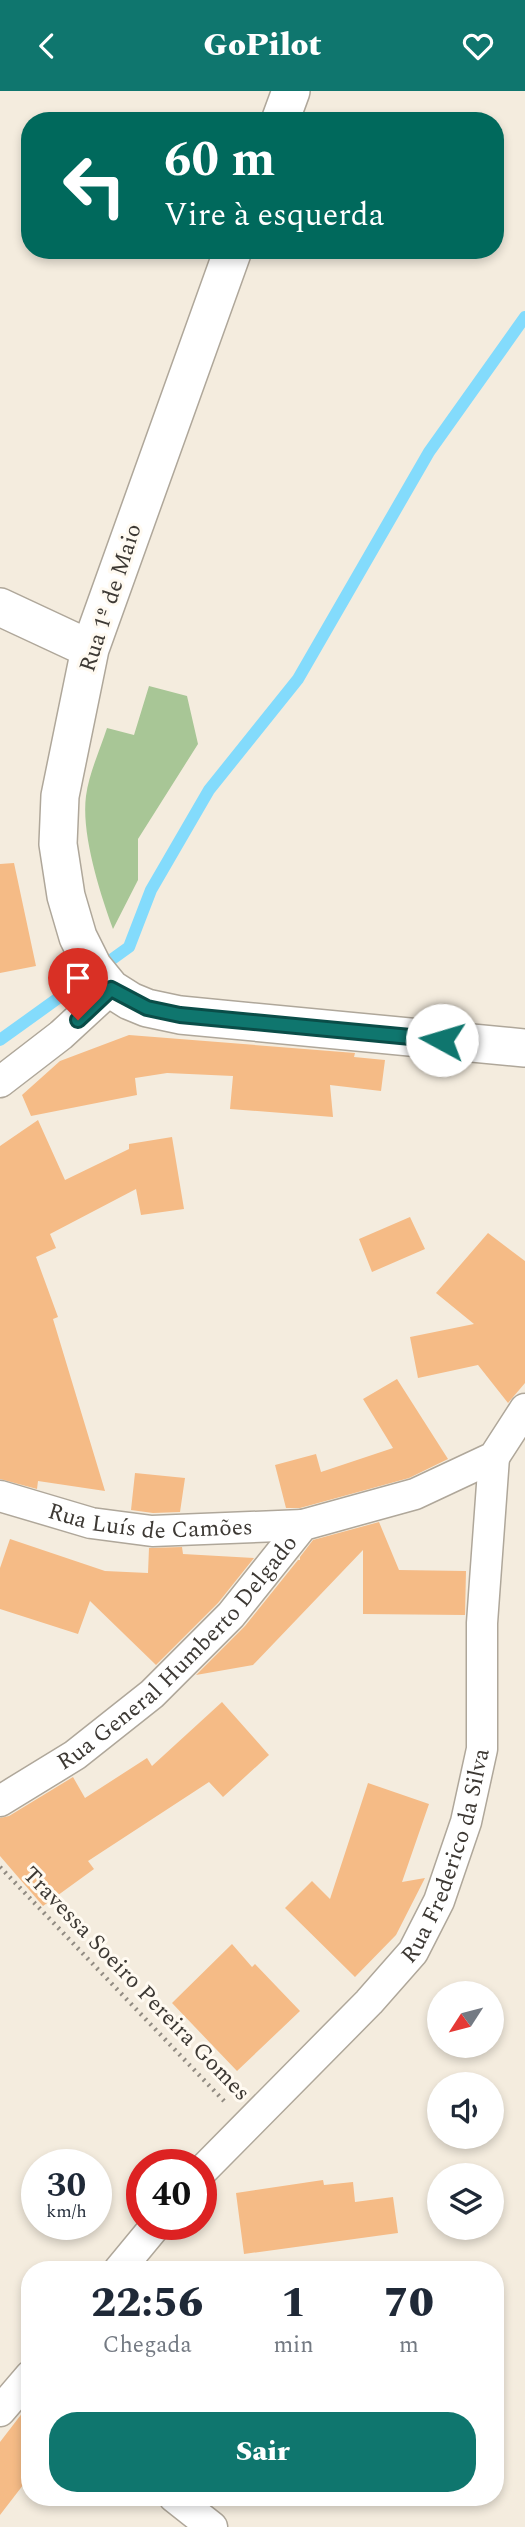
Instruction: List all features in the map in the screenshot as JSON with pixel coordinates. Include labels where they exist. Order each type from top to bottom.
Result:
[{"type":"street","points":[[283,112],[291,91]]},
{"type":"street","name":"Rua 1º de Maio","points":[[111,989],[93,967],[78,937],[66,896],[58,844],[60,796],[89,649],[230,259]]},
{"type":"street","points":[[0,607],[89,649]]},
{"type":"street","points":[[0,1082],[61,1035],[111,989],[147,1008],[180,1015],[525,1048]]},
{"type":"street","points":[[494,1457],[525,1409]]},
{"type":"street","name":"Rua General Humberto Delgado","points":[[0,1801],[75,1755],[152,1694],[231,1615],[303,1525],[415,1494],[494,1457]]},
{"type":"street","name":"Rua Frederico da Silva","points":[[217,2155],[369,2002],[413,1952],[439,1901],[466,1822],[482,1749],[482,1623],[494,1457]]},
{"type":"street","name":"Rua Luís de Camões","points":[[0,1496],[91,1523],[152,1531],[303,1525]]},
{"type":"street","points":[[127,2261],[144,2240]]},
{"type":"street","points":[[0,2411],[21,2387]]},
{"type":"street","points":[[185,2506],[212,2527]]},
{"type":"path","name":"Travessa Soeiro Pereira Gomes","points":[[0,1867],[246,2125]]},
{"type":"green space","points":[[149,686],[187,696],[198,744],[138,839],[138,880],[113,929],[97,881],[89,845],[85,811],[87,787],[107,728],[134,735]]},
{"type":"building","points":[[14,863],[36,966],[0,973],[0,864]]},
{"type":"building","points":[[129,1035],[355,1053],[354,1057],[385,1060],[381,1091],[330,1085],[333,1117],[230,1109],[233,1076],[167,1073],[135,1078],[137,1095],[31,1116],[22,1095],[60,1061]]},
{"type":"building","points":[[38,1120],[65,1180],[129,1149],[129,1144],[172,1137],[184,1209],[141,1215],[136,1189],[50,1234],[56,1248],[36,1257],[58,1317],[53,1319],[105,1491],[38,1481],[37,1489],[0,1479],[0,1146]]},
{"type":"building","points":[[410,1217],[425,1249],[372,1272],[359,1239]]},
{"type":"building","points":[[488,1233],[525,1261],[525,1383],[508,1403],[478,1365],[418,1378],[410,1337],[474,1324],[436,1293]]},
{"type":"building","points":[[397,1379],[448,1459],[409,1478],[300,1508],[286,1508],[275,1465],[316,1454],[321,1472],[393,1448],[363,1399]]},
{"type":"building","points":[[135,1473],[185,1478],[180,1512],[153,1513],[131,1510]]},
{"type":"building","points":[[379,1522],[399,1570],[466,1571],[465,1615],[363,1614],[363,1550],[253,1665],[196,1675],[245,1626],[300,1560],[313,1540]]},
{"type":"building","points":[[10,1539],[105,1571],[148,1573],[149,1548],[182,1547],[183,1554],[254,1558],[218,1603],[156,1665],[90,1601],[78,1634],[0,1609],[0,1568]]},
{"type":"building","points":[[222,1702],[269,1755],[223,1797],[209,1782],[88,1861],[94,1869],[43,1906],[0,1856],[0,1818],[9,1816],[73,1777],[85,1798],[147,1758],[152,1766]]},
{"type":"building","points":[[368,1783],[429,1804],[402,1882],[425,1878],[396,1935],[355,1977],[285,1908],[312,1881],[330,1899]]},
{"type":"building","points":[[232,1944],[252,1967],[255,1964],[300,2011],[237,2071],[172,2003]]},
{"type":"building","points":[[323,2180],[324,2185],[353,2182],[355,2202],[393,2197],[398,2233],[244,2254],[236,2193]]},
{"type":"building","points":[[21,2415],[21,2488],[0,2515],[0,2442]]},
{"type":"waterway","points":[[0,1040],[129,947],[151,890],[209,790],[298,679],[429,452],[525,317]]},
{"type":"route","points":[[78,1020],[111,989],[147,1008],[180,1015],[442,1040]]}]
